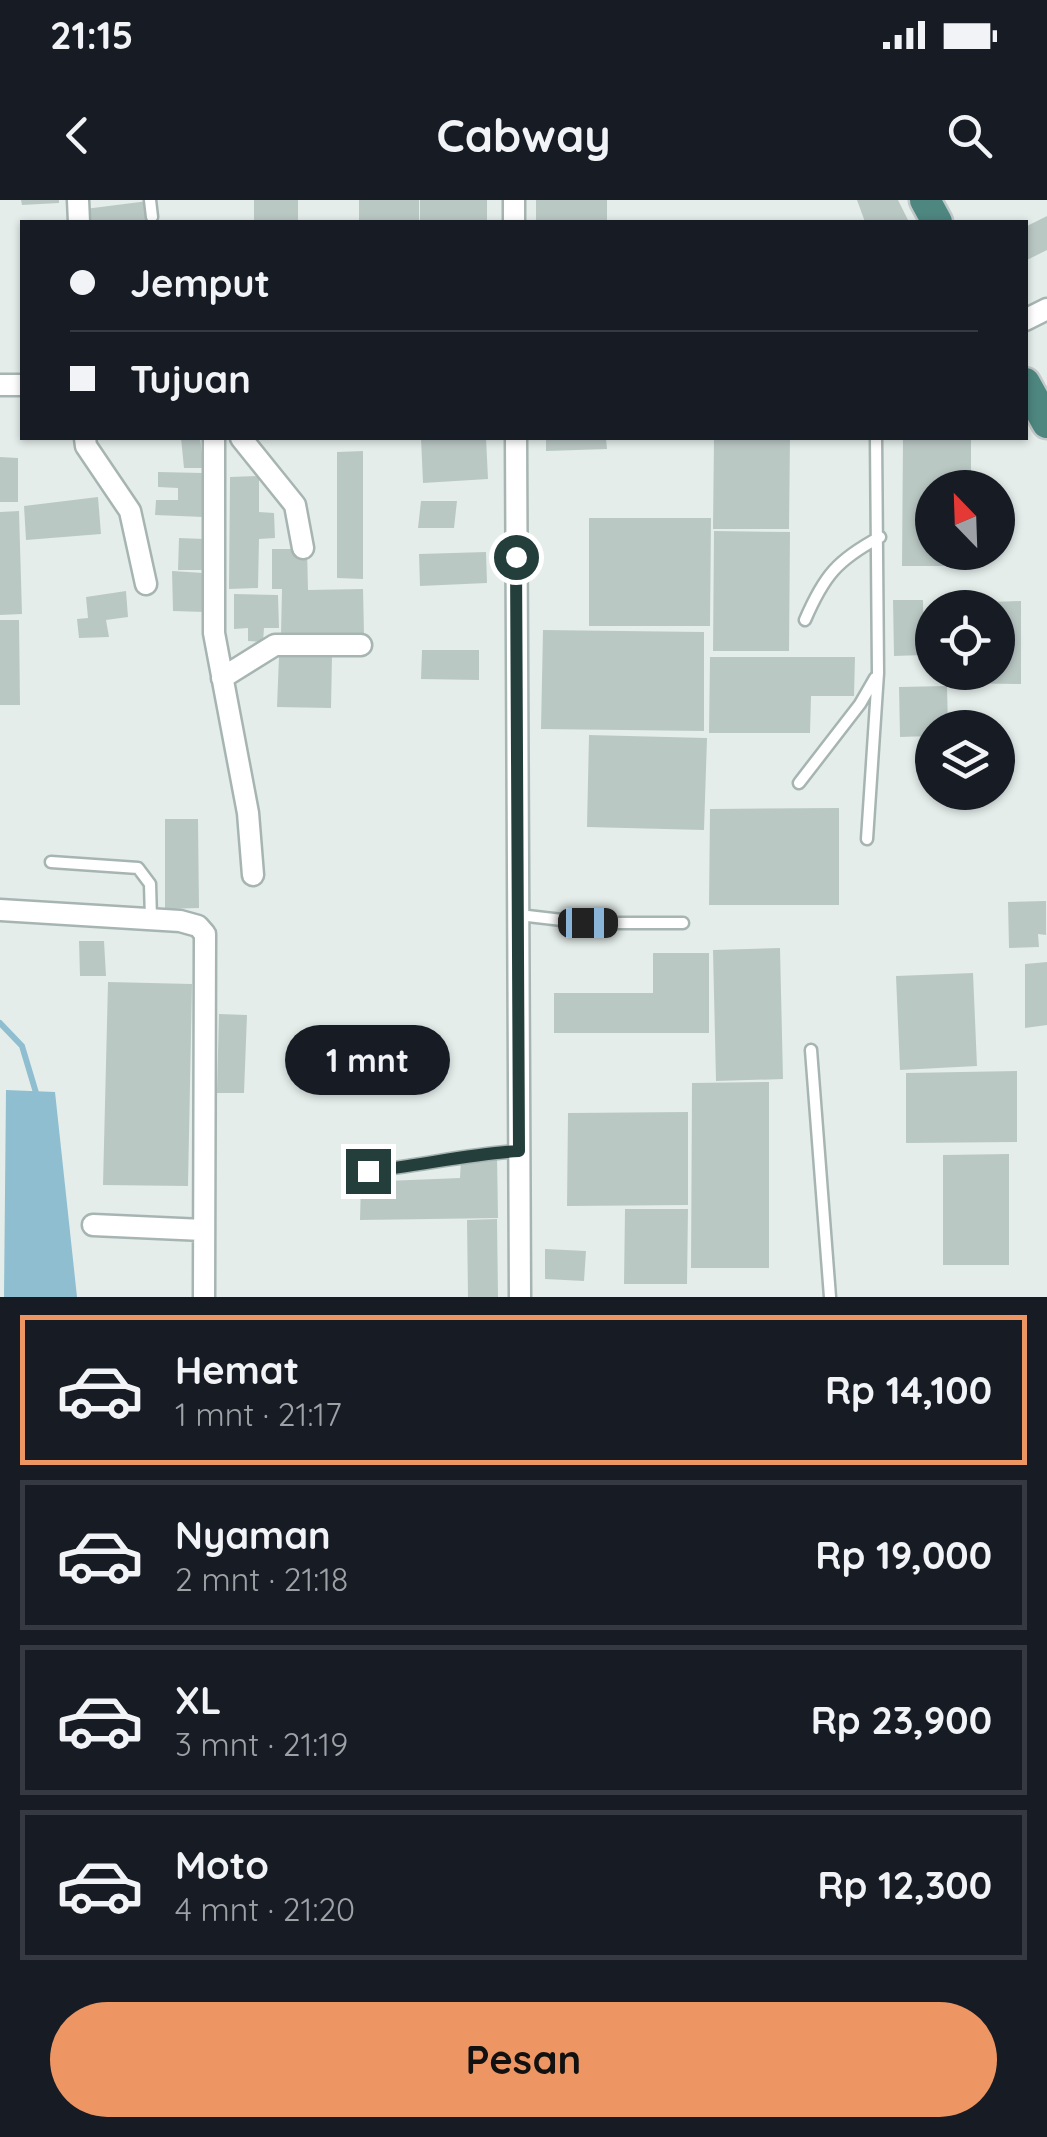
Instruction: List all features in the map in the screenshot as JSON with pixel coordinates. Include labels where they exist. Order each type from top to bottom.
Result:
[{"type":"highway","points":[[1028,388],[1047,423]]},
{"type":"street","points":[[85,440],[130,511],[146,584]]},
{"type":"street","points":[[214,440],[213,611],[248,812],[253,874]]},
{"type":"street","points":[[243,440],[294,505],[303,548]]},
{"type":"street","points":[[516,440],[520,1297]]},
{"type":"street","points":[[222,678],[275,645],[360,644]]},
{"type":"street","points":[[0,910],[151,920],[198,926],[205,934],[204,1297]]},
{"type":"street","points":[[93,1225],[202,1230]]},
{"type":"lane","points":[[150,200],[152,217]]},
{"type":"lane","points":[[868,839],[878,673],[880,537],[876,440]]},
{"type":"lane","points":[[805,620],[822,581],[835,566],[880,537]]},
{"type":"lane","points":[[799,783],[860,704],[878,673]]},
{"type":"lane","points":[[50,862],[138,868],[150,884],[151,920]]},
{"type":"lane","points":[[518,914],[588,923],[683,923]]},
{"type":"lane","points":[[811,1050],[830,1297]]},
{"type":"lane","points":[[368,1171],[437,1164],[460,1154],[519,1151]]},
{"type":"water","points":[[6,1090],[55,1092],[77,1297],[4,1297]]},
{"type":"building","points":[[21,200],[59,200],[59,203],[22,205]]},
{"type":"building","points":[[254,200],[298,200],[298,220],[254,220]]},
{"type":"building","points":[[359,200],[419,200],[419,220],[359,220]]},
{"type":"building","points":[[420,200],[487,200],[487,220],[420,220]]},
{"type":"building","points":[[536,200],[607,200],[607,220],[536,220]]},
{"type":"building","points":[[857,200],[898,200],[908,220],[864,220]]},
{"type":"building","points":[[148,201],[149,220],[86,220],[85,209]]},
{"type":"building","points":[[1047,216],[1047,250],[1028,260],[1028,226]]},
{"type":"building","points":[[181,440],[200,440],[204,468],[184,468]]},
{"type":"building","points":[[421,440],[486,440],[488,479],[423,483]]},
{"type":"building","points":[[546,440],[606,440],[607,449],[546,451]]},
{"type":"building","points":[[714,440],[790,440],[789,529],[713,529]]},
{"type":"building","points":[[903,440],[971,440],[971,470],[915,470],[915,566],[902,566]]},
{"type":"building","points":[[363,451],[363,579],[337,578],[337,452]]},
{"type":"building","points":[[0,457],[18,458],[18,502],[0,502]]},
{"type":"building","points":[[158,472],[203,473],[203,517],[155,515],[156,500],[178,500],[178,488],[158,487]]},
{"type":"building","points":[[259,476],[259,512],[274,513],[275,538],[259,539],[258,588],[229,589],[230,477]]},
{"type":"building","points":[[98,497],[101,534],[26,540],[24,506]]},
{"type":"building","points":[[421,501],[457,501],[454,528],[418,528]]},
{"type":"building","points":[[19,511],[22,614],[0,615],[0,512]]},
{"type":"building","points":[[589,518],[711,518],[710,626],[589,626]]},
{"type":"building","points":[[714,531],[790,532],[789,651],[713,651]]},
{"type":"building","points":[[179,538],[205,539],[203,570],[178,570]]},
{"type":"building","points":[[272,549],[307,549],[308,590],[363,589],[364,634],[281,634],[282,589],[272,589]]},
{"type":"building","points":[[486,552],[487,583],[420,586],[419,554]]},
{"type":"building","points":[[172,571],[203,573],[205,612],[173,611]]},
{"type":"building","points":[[126,591],[128,617],[106,620],[109,637],[79,638],[77,619],[88,618],[86,597]]},
{"type":"building","points":[[234,594],[278,595],[279,628],[264,628],[263,642],[248,641],[248,628],[234,629]]},
{"type":"building","points":[[893,600],[915,600],[915,655],[894,656]]},
{"type":"building","points":[[1015,601],[1021,601],[1021,684],[1015,684]]},
{"type":"building","points":[[0,620],[19,620],[20,705],[0,705]]},
{"type":"building","points":[[543,630],[704,632],[704,731],[541,729]]},
{"type":"building","points":[[422,650],[479,650],[479,680],[421,679]]},
{"type":"building","points":[[332,655],[331,708],[277,707],[279,656]]},
{"type":"building","points":[[710,657],[855,657],[854,696],[811,696],[810,733],[709,733]]},
{"type":"building","points":[[899,687],[947,690],[948,710],[915,710],[915,737],[900,737]]},
{"type":"building","points":[[589,735],[707,738],[704,830],[587,827]]},
{"type":"building","points":[[839,808],[839,905],[709,905],[710,809]]},
{"type":"building","points":[[165,819],[198,819],[199,908],[165,909]]},
{"type":"building","points":[[1046,901],[1046,935],[1038,934],[1039,947],[1009,948],[1008,902]]},
{"type":"building","points":[[79,941],[104,941],[106,976],[80,976]]},
{"type":"building","points":[[780,948],[783,1079],[716,1081],[713,950]]},
{"type":"building","points":[[653,953],[709,953],[709,1033],[554,1033],[554,993],[653,993]]},
{"type":"building","points":[[1047,962],[1047,1025],[1025,1028],[1025,964]]},
{"type":"building","points":[[973,973],[977,1066],[900,1070],[896,976]]},
{"type":"building","points":[[108,982],[192,984],[188,1186],[103,1185]]},
{"type":"building","points":[[219,1014],[247,1015],[244,1093],[217,1093]]},
{"type":"building","points":[[1017,1071],[1017,1142],[906,1143],[906,1073]]},
{"type":"building","points":[[769,1082],[769,1268],[691,1268],[692,1083]]},
{"type":"building","points":[[688,1112],[688,1205],[567,1206],[568,1113]]},
{"type":"building","points":[[1009,1154],[1009,1265],[943,1265],[943,1155]]},
{"type":"building","points":[[497,1155],[498,1218],[360,1220],[361,1182],[460,1178],[461,1157]]},
{"type":"building","points":[[625,1209],[688,1209],[687,1284],[624,1284]]},
{"type":"building","points":[[497,1219],[498,1297],[468,1297],[467,1220]]},
{"type":"building","points":[[545,1249],[586,1251],[584,1281],[545,1279]]},
{"type":"waterway","points":[[0,1023],[22,1046],[37,1096]]},
{"type":"route","points":[[368,1171],[437,1164],[460,1154],[519,1151],[516,557]]}]
